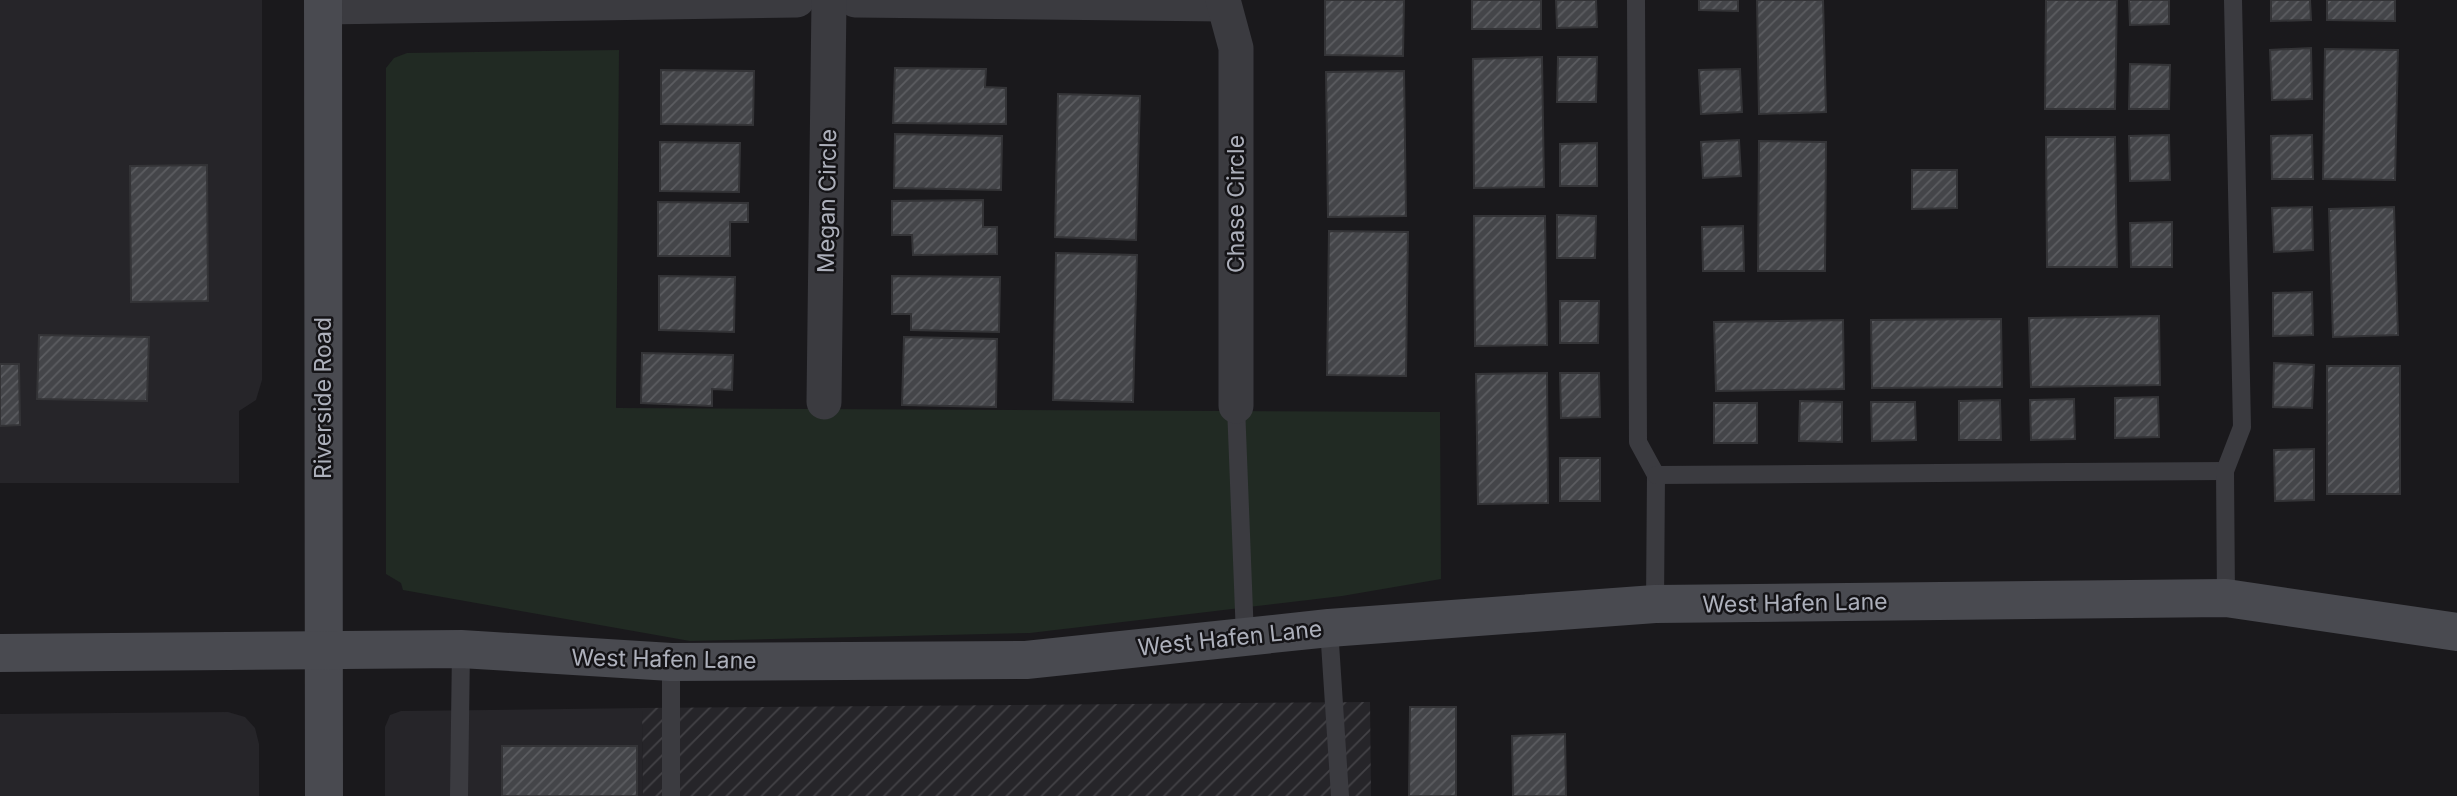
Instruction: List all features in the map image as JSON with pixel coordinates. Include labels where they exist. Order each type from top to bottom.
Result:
[{"type":"main road","name":"Riverside Road","points":[[323,3],[324,796]]},
{"type":"main road","name":"West Hafen Lane","points":[[0,653],[461,649],[671,662],[1026,660],[1329,628],[1655,604],[2226,598],[2446,631]]},
{"type":"street","points":[[323,3],[797,0]]},
{"type":"street","name":"Megan Circle","points":[[824,402],[829,0]]},
{"type":"street","points":[[855,0],[1223,2]]},
{"type":"street","name":"Chase Circle","points":[[1223,2],[1236,48],[1236,406]]},
{"type":"lane","points":[[1636,0],[1638,442],[1656,475],[1655,604]]},
{"type":"lane","points":[[2226,598],[2225,471],[2242,427],[2234,0]]},
{"type":"lane","points":[[1236,406],[1245,637]]},
{"type":"lane","points":[[1656,475],[2225,471]]},
{"type":"lane","points":[[1329,628],[1340,796]]},
{"type":"lane","points":[[458,796],[461,649]]},
{"type":"lane","points":[[671,662],[671,796]]},
{"type":"shaded area","points":[[0,0],[262,0],[262,380],[256,400],[239,411],[239,483],[0,483]]},
{"type":"shaded area","points":[[619,50],[616,408],[1440,412],[1441,579],[1342,596],[1030,633],[690,641],[403,590],[401,583],[386,574],[386,68],[394,58],[407,53]]},
{"type":"shaded area","points":[[1370,702],[1371,796],[643,796],[642,708]]},
{"type":"shaded area","points":[[642,708],[643,796],[385,796],[385,727],[390,715],[401,711]]},
{"type":"shaded area","points":[[228,712],[245,717],[255,728],[259,744],[259,796],[0,796],[0,714]]},
{"type":"building","points":[[1325,0],[1404,0],[1403,56],[1325,55]]},
{"type":"building","points":[[1472,0],[1541,0],[1541,29],[1472,29]]},
{"type":"building","points":[[1556,0],[1596,0],[1597,27],[1557,28]]},
{"type":"building","points":[[1699,0],[1738,0],[1738,11],[1699,10]]},
{"type":"building","points":[[1757,0],[1823,0],[1826,112],[1759,114]]},
{"type":"building","points":[[2046,0],[2117,0],[2115,109],[2045,109]]},
{"type":"building","points":[[2129,0],[2169,0],[2169,24],[2130,25]]},
{"type":"building","points":[[2271,0],[2310,0],[2311,20],[2271,21]]},
{"type":"building","points":[[2327,0],[2395,0],[2395,21],[2327,20]]},
{"type":"building","points":[[2311,48],[2312,99],[2272,100],[2270,50]]},
{"type":"building","points":[[2325,49],[2398,50],[2395,180],[2323,179]]},
{"type":"building","points":[[1542,57],[1544,187],[1474,188],[1473,59]]},
{"type":"building","points":[[1558,57],[1597,57],[1596,102],[1557,102]]},
{"type":"building","points":[[2130,64],[2170,65],[2169,109],[2129,109]]},
{"type":"building","points":[[895,68],[986,69],[985,87],[1006,88],[1006,124],[893,123]]},
{"type":"building","points":[[1740,69],[1742,112],[1701,114],[1699,70]]},
{"type":"building","points":[[661,70],[754,71],[753,125],[661,124]]},
{"type":"building","points":[[1404,71],[1406,216],[1328,217],[1326,72]]},
{"type":"building","points":[[1058,94],[1140,96],[1136,240],[1055,237]]},
{"type":"building","points":[[895,134],[1002,136],[1001,190],[894,188]]},
{"type":"building","points":[[2169,135],[2170,180],[2130,181],[2129,136]]},
{"type":"building","points":[[2312,135],[2313,179],[2272,179],[2271,136]]},
{"type":"building","points":[[2046,137],[2115,137],[2117,267],[2047,267]]},
{"type":"building","points":[[1739,140],[1741,176],[1703,178],[1701,142]]},
{"type":"building","points":[[1759,141],[1826,142],[1825,271],[1758,271]]},
{"type":"building","points":[[660,142],[740,143],[739,192],[660,191]]},
{"type":"building","points":[[1597,143],[1597,186],[1560,186],[1560,144]]},
{"type":"building","points":[[207,165],[208,301],[131,302],[130,166]]},
{"type":"building","points":[[1912,170],[1957,170],[1957,208],[1912,209]]},
{"type":"building","points":[[983,200],[983,227],[997,227],[997,254],[913,255],[912,235],[892,235],[892,201]]},
{"type":"building","points":[[658,202],[748,203],[748,222],[730,222],[730,256],[658,256]]},
{"type":"building","points":[[2312,207],[2313,250],[2274,252],[2272,208]]},
{"type":"building","points":[[2394,207],[2398,335],[2333,337],[2329,209]]},
{"type":"building","points":[[1557,215],[1596,216],[1595,258],[1557,258]]},
{"type":"building","points":[[1474,216],[1545,216],[1547,345],[1475,346]]},
{"type":"building","points":[[2172,222],[2172,267],[2131,267],[2130,223]]},
{"type":"building","points":[[1743,226],[1744,271],[1703,271],[1702,227]]},
{"type":"building","points":[[1329,231],[1408,232],[1406,376],[1327,375]]},
{"type":"building","points":[[1056,253],[1137,255],[1133,402],[1053,400]]},
{"type":"building","points":[[659,276],[735,277],[734,332],[659,330]]},
{"type":"building","points":[[892,276],[1000,277],[999,332],[911,330],[911,314],[892,314]]},
{"type":"building","points":[[2312,292],[2313,335],[2273,336],[2273,293]]},
{"type":"building","points":[[1560,301],[1599,301],[1598,343],[1560,343]]},
{"type":"building","points":[[2159,316],[2160,385],[2031,387],[2029,318]]},
{"type":"building","points":[[2001,319],[2002,387],[1872,388],[1871,320]]},
{"type":"building","points":[[1843,320],[1844,389],[1716,391],[1714,322]]},
{"type":"building","points":[[39,335],[149,337],[147,401],[37,399]]},
{"type":"building","points":[[904,337],[997,339],[996,407],[902,405]]},
{"type":"building","points":[[642,353],[733,355],[732,390],[712,389],[712,406],[641,403]]},
{"type":"building","points":[[2274,363],[2314,365],[2312,408],[2273,407]]},
{"type":"building","points":[[0,364],[19,364],[20,425],[0,426]]},
{"type":"building","points":[[2327,366],[2400,366],[2400,494],[2327,494]]},
{"type":"building","points":[[1547,373],[1548,503],[1478,504],[1476,374]]},
{"type":"building","points":[[1560,373],[1599,373],[1600,417],[1561,418]]},
{"type":"building","points":[[2158,397],[2159,437],[2115,438],[2115,398]]},
{"type":"building","points":[[2074,399],[2075,439],[2031,440],[2030,400]]},
{"type":"building","points":[[2000,400],[2001,440],[1959,440],[1959,401]]},
{"type":"building","points":[[1800,401],[1842,402],[1842,442],[1799,441]]},
{"type":"building","points":[[1871,402],[1915,402],[1916,440],[1872,441]]},
{"type":"building","points":[[1714,403],[1757,403],[1757,443],[1714,443]]},
{"type":"building","points":[[2314,449],[2314,500],[2275,501],[2274,450]]},
{"type":"building","points":[[1560,458],[1600,458],[1600,501],[1560,501]]},
{"type":"building","points":[[1410,707],[1456,707],[1456,796],[1409,796]]},
{"type":"building","points":[[1565,734],[1566,796],[1513,796],[1512,736]]},
{"type":"building","points":[[502,746],[637,746],[637,796],[502,796]]}]
